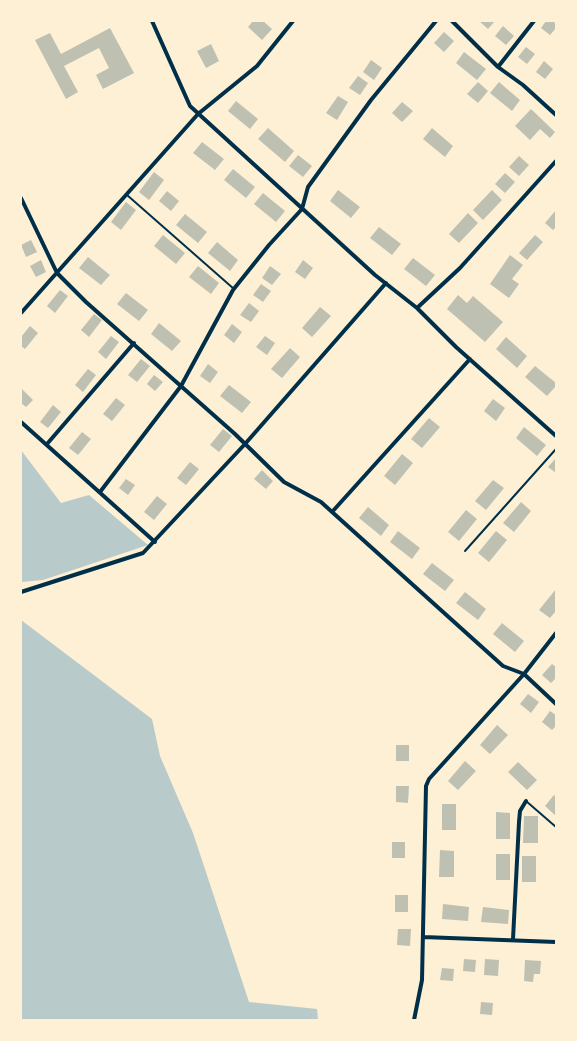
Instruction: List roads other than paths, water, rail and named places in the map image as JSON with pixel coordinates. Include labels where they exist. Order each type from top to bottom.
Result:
[{"type":"street","points":[[152,21],[190,106],[302,209],[417,308],[470,359],[556,436]]},
{"type":"street","points":[[21,314],[198,114],[257,66],[294,21]]},
{"type":"street","points":[[100,492],[181,386],[234,289],[269,245],[302,209],[308,187],[371,100],[436,21]]},
{"type":"street","points":[[452,21],[498,67],[523,85],[556,115]]},
{"type":"street","points":[[498,67],[534,21]]},
{"type":"street","points":[[417,308],[460,268],[556,161]]},
{"type":"street","points":[[21,198],[56,273],[245,444],[284,482],[321,502],[503,666],[524,674],[556,704]]},
{"type":"street","points":[[21,592],[143,552],[155,542],[245,444],[386,283]]},
{"type":"street","points":[[47,444],[134,343]]},
{"type":"street","points":[[332,512],[470,359]]},
{"type":"street","points":[[21,422],[155,542]]},
{"type":"street","points":[[414,1020],[422,980],[426,786],[438,768],[524,674],[556,633]]},
{"type":"street","points":[[513,939],[520,811],[526,801]]},
{"type":"street","points":[[423,937],[556,942]]},
{"type":"lane","points":[[127,194],[234,289]]},
{"type":"lane","points":[[465,551],[556,449]]},
{"type":"lane","points":[[526,801],[556,827]]}]
